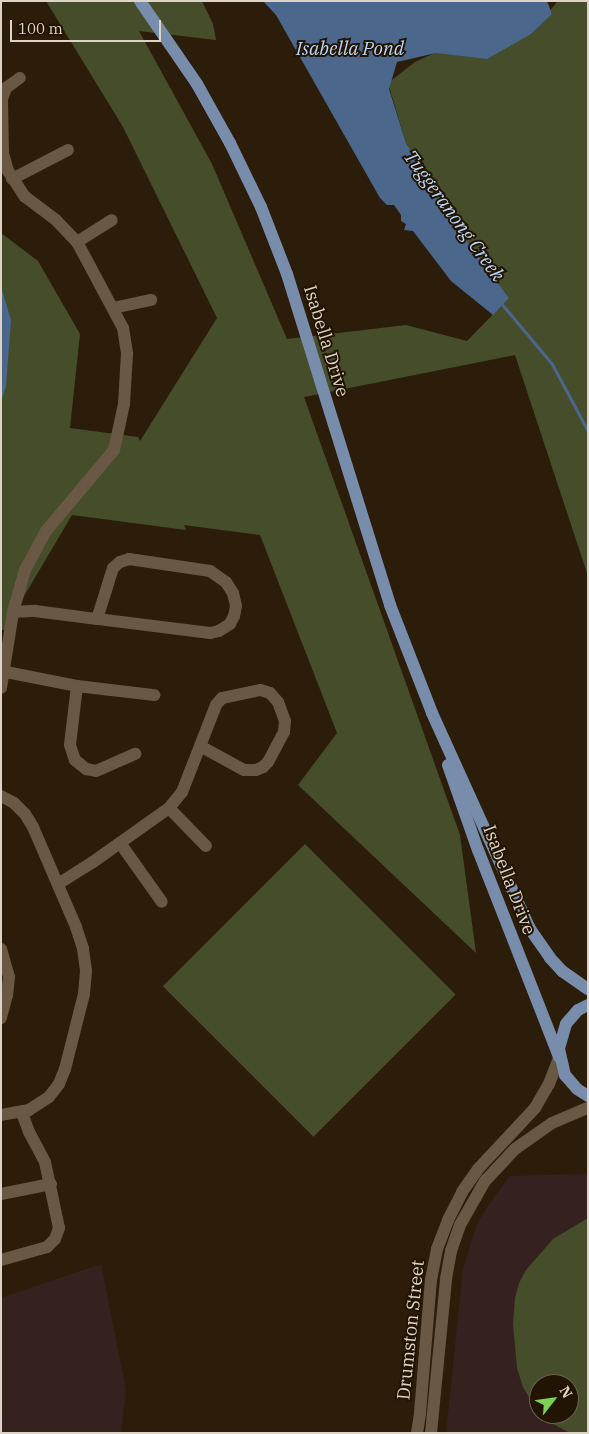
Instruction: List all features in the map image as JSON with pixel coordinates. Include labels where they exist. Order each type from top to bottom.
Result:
[{"type":"main road","name":"Isabella Drive","points":[[140,1],[197,84],[246,174],[287,274],[390,605],[432,713],[475,841],[559,1058],[570,1082],[588,1096]]},
{"type":"main road","name":"Isabella Drive","points":[[432,713],[530,929],[556,964],[588,989]]},
{"type":"main road","points":[[559,1058],[560,1040],[566,1024],[578,1010],[588,1005]]},
{"type":"street","points":[[1,688],[2,672],[13,612],[25,570],[46,531],[114,450],[124,404],[127,353],[123,328],[77,242],[56,220],[25,197],[12,179],[3,154],[2,100],[6,88],[20,78]]},
{"type":"street","points":[[12,179],[68,150]]},
{"type":"street","points":[[77,242],[112,220]]},
{"type":"street","points":[[113,308],[150,300]]},
{"type":"street","points":[[13,612],[35,611],[97,619],[210,633],[219,632],[230,624],[236,606],[233,593],[226,582],[210,571],[129,559],[120,562],[113,568],[97,619]]},
{"type":"street","points":[[2,672],[77,686],[154,695]]},
{"type":"street","points":[[77,686],[70,745],[75,760],[86,769],[96,771],[135,754]]},
{"type":"street","points":[[58,884],[169,808],[182,792],[216,705],[222,698],[260,690],[270,693],[278,702],[285,721],[284,732],[268,762],[263,767],[256,770],[244,770],[200,746]]},
{"type":"street","points":[[1,796],[14,803],[25,814],[58,884],[83,948],[86,971],[84,994],[65,1070],[59,1084],[43,1102],[22,1113],[1,1115]]},
{"type":"street","points":[[169,808],[206,846]]},
{"type":"street","points":[[120,843],[162,902]]},
{"type":"street","points":[[1,949],[9,977],[1,1018]]},
{"type":"street","name":"Drumston Street","points":[[417,1433],[431,1280],[437,1249],[448,1220],[462,1192],[478,1169],[535,1108],[559,1058]]},
{"type":"street","name":"Drumston Street","points":[[431,1433],[446,1278],[451,1251],[460,1225],[485,1181],[516,1148],[552,1123],[588,1108]]},
{"type":"street","points":[[1,1260],[47,1247],[55,1239],[58,1228],[46,1162],[29,1132],[22,1113]]},
{"type":"street","points":[[1,1194],[51,1184]]},
{"type":"shaded area","points":[[588,1174],[588,1433],[446,1433],[463,1269],[476,1227],[487,1207],[510,1176]]},
{"type":"shaded area","points":[[101,1264],[126,1390],[121,1433],[1,1433],[1,1298]]},
{"type":"green space","points":[[46,1],[202,1],[213,24],[216,40],[139,31],[212,164],[287,339],[406,325],[467,341],[509,298],[443,208],[437,192],[406,143],[388,83],[415,62],[463,40],[543,19],[557,2],[588,1],[588,576],[515,355],[304,397],[460,835],[476,953],[298,785],[337,733],[260,535],[184,525],[186,530],[72,515],[4,630],[1,630],[1,233],[38,261],[80,334],[70,428],[138,437],[140,441],[217,318],[123,127]]},
{"type":"green space","points":[[305,844],[456,995],[313,1137],[163,986]]},
{"type":"green space","points":[[588,1218],[588,1433],[570,1433],[553,1424],[579,1424],[579,1374],[529,1374],[529,1397],[523,1387],[517,1368],[513,1324],[515,1298],[519,1283],[526,1270],[553,1239]]},
{"type":"water","name":"Isabella Pond","points":[[263,1],[547,1],[552,14],[531,34],[487,59],[436,53],[397,62],[389,89],[406,143],[437,191],[444,198],[441,203],[443,208],[509,298],[493,315],[451,281],[413,231],[404,230],[406,224],[401,221],[401,215],[394,205],[387,205],[380,198],[276,15]]},
{"type":"water","points":[[1,287],[11,320],[6,387],[1,401]]},
{"type":"waterway","name":"Tuggeranong Creek","points":[[500,302],[552,364],[588,431]]}]
